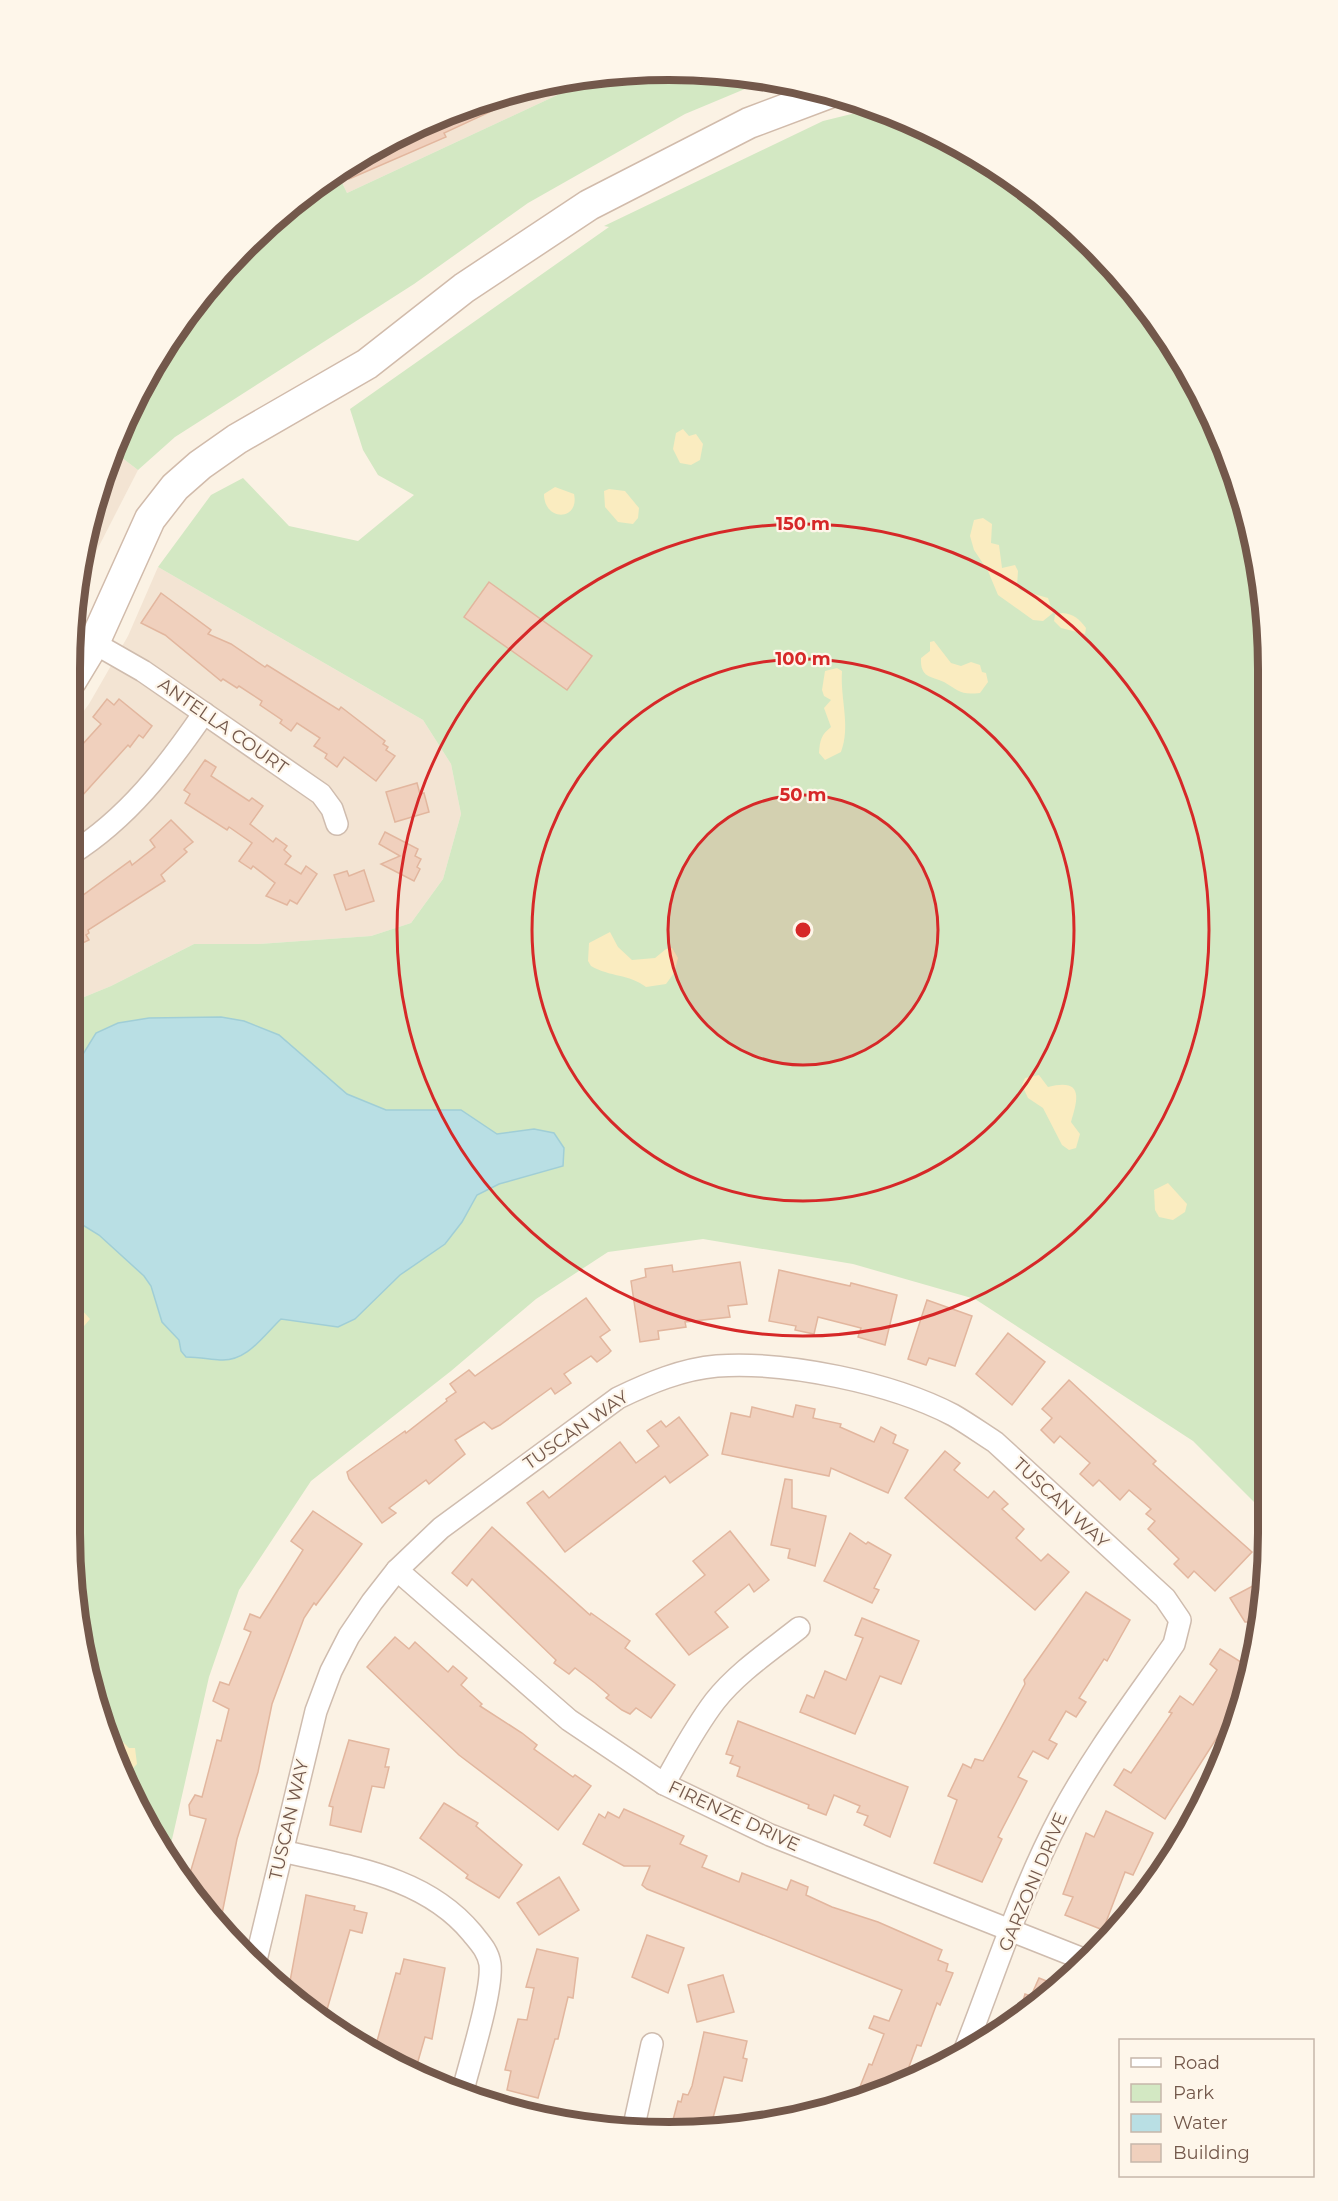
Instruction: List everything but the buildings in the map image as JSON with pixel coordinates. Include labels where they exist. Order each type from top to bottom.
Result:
[{"type":"street","points":[[80,665],[94,643],[150,519],[175,488],[213,455],[367,364],[464,288],[589,205],[749,123],[815,98]]},
{"type":"street","name":"ANTELLA COURT","points":[[94,643],[143,671],[321,794],[332,810],[337,824]]},
{"type":"street","points":[[80,847],[120,817],[138,799],[177,752],[204,713]]},
{"type":"street","name":"TUSCAN WAY","points":[[257,1954],[324,1688],[350,1636],[397,1570],[441,1528],[618,1398],[649,1383],[682,1372],[716,1366],[750,1365],[804,1371],[884,1389],[936,1407],[995,1442],[1165,1598],[1180,1620],[1185,1634]]},
{"type":"street","name":"FIRENZE DRIVE","points":[[397,1570],[569,1720],[664,1784],[715,1811],[770,1835],[1078,1957]]},
{"type":"street","points":[[664,1784],[696,1727],[716,1700],[739,1676],[799,1628]]},
{"type":"street","name":"GARZONI DRIVE","points":[[969,2040],[1040,1857],[1060,1816],[1083,1776],[1185,1634]]},
{"type":"street","points":[[282,1851],[379,1875],[408,1885],[450,1911],[491,1947],[488,1987],[464,2084]]},
{"type":"street","points":[[635,2120],[652,2044]]},
{"type":"shaded area","points":[[572,88],[347,193],[340,179],[408,140],[480,111],[516,100]]},
{"type":"shaded area","points":[[119,456],[138,470],[89,565],[100,516]]},
{"type":"shaded area","points":[[158,567],[423,720],[451,764],[461,814],[443,879],[411,923],[371,936],[259,944],[194,944],[111,986],[80,999],[80,716],[128,636]]},
{"type":"green space","points":[[669,80],[752,86],[685,114],[528,203],[414,284],[175,437],[138,470],[119,456],[140,408],[158,374],[201,310],[226,280],[280,226],[340,179],[347,193],[572,88],[630,81]]},
{"type":"green space","points":[[860,112],[895,124],[964,158],[1028,201],[1058,226],[1112,280],[1159,341],[1198,408],[1227,480],[1247,554],[1257,630],[1258,1506],[1193,1441],[975,1299],[853,1264],[703,1239],[608,1252],[536,1299],[451,1371],[311,1481],[239,1590],[209,1677],[170,1846],[140,1793],[124,1758],[100,1685],[85,1609],[80,1532],[80,999],[111,986],[194,944],[259,944],[371,936],[411,923],[443,879],[461,814],[451,764],[423,720],[158,567],[211,495],[243,478],[289,526],[358,541],[414,495],[378,475],[363,450],[350,409],[609,227],[604,226],[823,121]]},
{"type":"sand","points":[[683,429],[689,436],[696,434],[703,444],[700,460],[691,465],[680,463],[673,449],[676,433]]},
{"type":"sand","points":[[555,487],[574,494],[572,509],[561,515],[550,510],[544,494]]},
{"type":"sand","points":[[609,489],[625,491],[639,508],[638,518],[633,524],[618,522],[605,507],[604,491]]},
{"type":"sand","points":[[983,518],[992,524],[991,543],[999,545],[1002,568],[1015,565],[1018,571],[1017,586],[1020,590],[1048,598],[1053,613],[1043,621],[1033,620],[998,595],[988,571],[974,550],[970,536],[974,520]]},
{"type":"sand","points":[[1070,614],[1078,620],[1086,628],[1085,634],[1061,628],[1054,621],[1055,615]]},
{"type":"sand","points":[[934,641],[951,663],[961,666],[971,662],[980,665],[982,672],[986,673],[988,682],[980,693],[960,692],[924,673],[921,658],[930,651],[930,642]]},
{"type":"sand","points":[[837,668],[842,671],[844,742],[841,752],[825,760],[819,753],[819,748],[823,735],[831,727],[824,708],[831,700],[824,696],[822,690],[825,671]]},
{"type":"sand","points":[[610,932],[618,947],[632,960],[655,958],[666,949],[672,948],[678,958],[674,973],[666,984],[646,987],[633,980],[591,966],[588,961],[589,943]]},
{"type":"sand","points":[[1039,1075],[1048,1087],[1068,1085],[1076,1092],[1071,1122],[1080,1134],[1076,1148],[1069,1150],[1062,1145],[1043,1108],[1028,1098],[1022,1085],[1025,1078]]},
{"type":"sand","points":[[1168,1183],[1187,1204],[1185,1212],[1173,1220],[1159,1217],[1155,1210],[1154,1190]]},
{"type":"sand","points":[[80,1308],[90,1319],[80,1331]]},
{"type":"sand","points":[[118,1742],[123,1742],[129,1748],[135,1748],[137,1764],[130,1771]]},
{"type":"water","points":[[221,1017],[244,1021],[279,1035],[347,1094],[386,1110],[461,1110],[497,1134],[534,1129],[554,1133],[564,1148],[563,1166],[499,1184],[477,1195],[462,1222],[445,1244],[400,1275],[355,1319],[338,1327],[281,1319],[254,1347],[238,1357],[220,1360],[186,1357],[181,1351],[179,1340],[162,1322],[151,1286],[144,1276],[99,1235],[80,1223],[80,1059],[96,1033],[118,1023],[149,1018]]}]
